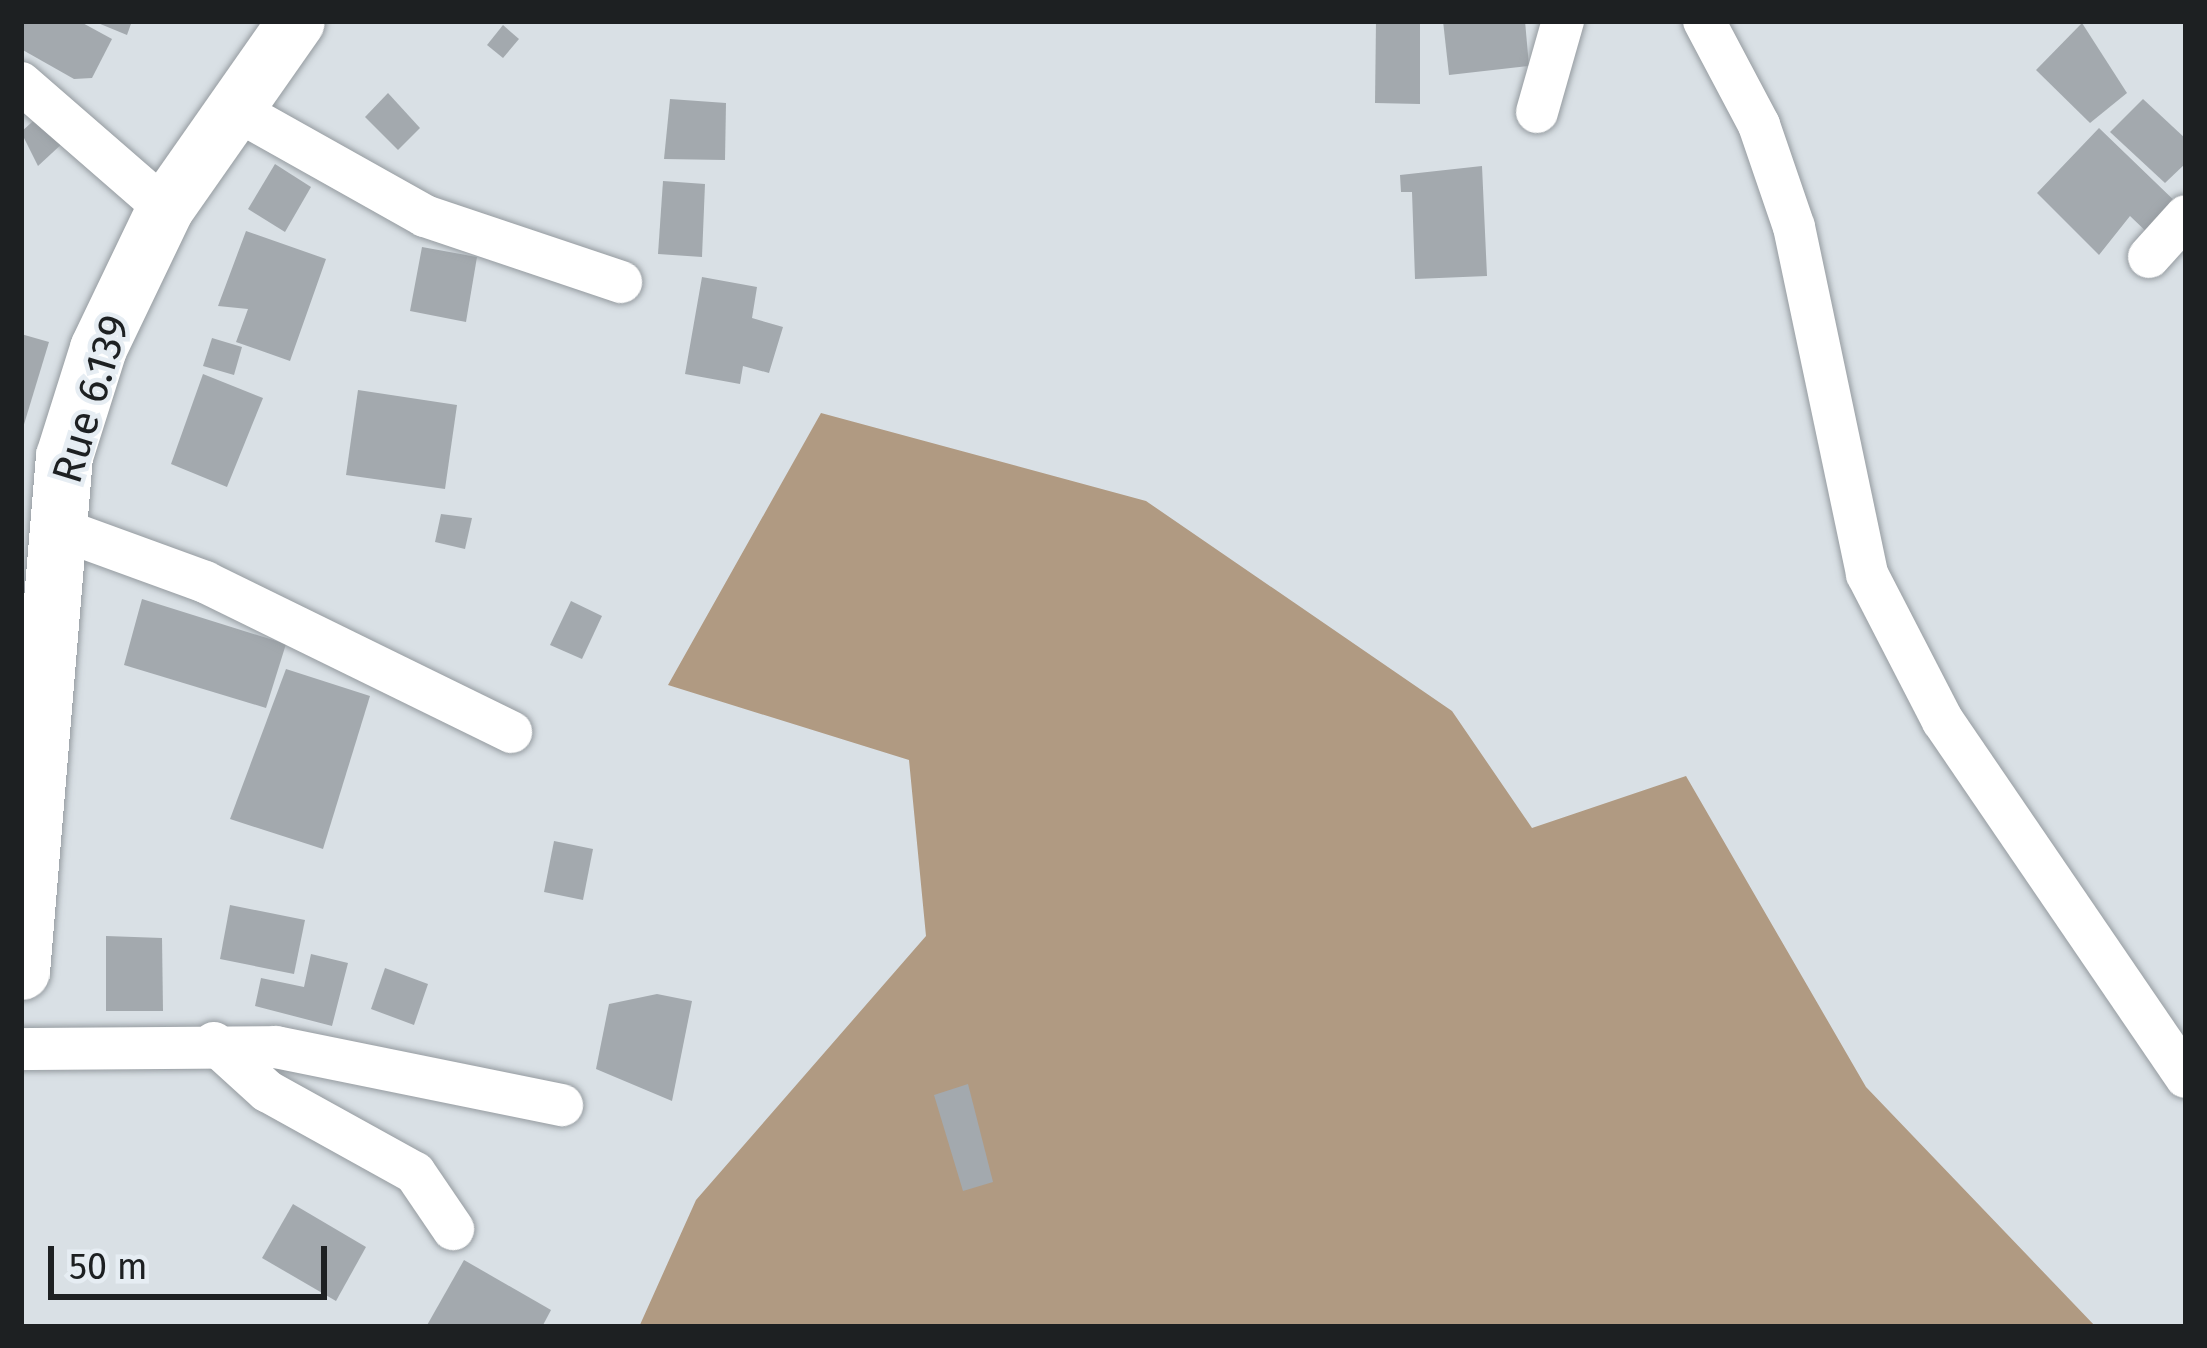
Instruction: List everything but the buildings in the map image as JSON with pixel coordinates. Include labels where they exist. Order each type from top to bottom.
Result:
[{"type":"street","name":"Rue 6.139","points":[[21,971],[31,756],[64,456],[98,348],[165,208],[230,106],[296,21]]},
{"type":"street","points":[[1537,112],[1563,21]]},
{"type":"street","points":[[1704,21],[1759,125],[1794,227],[1868,574],[1942,721],[2186,1077]]},
{"type":"street","points":[[21,82],[165,208]]},
{"type":"street","points":[[230,106],[424,216],[621,282]]},
{"type":"street","points":[[2150,257],[2186,216]]},
{"type":"street","points":[[57,528],[205,582],[511,732]]},
{"type":"street","points":[[21,1049],[214,1043],[562,1105]]},
{"type":"street","points":[[214,1043],[267,1091],[415,1173],[453,1228]]},
{"type":"shaded area","points":[[821,413],[1146,501],[1452,711],[1532,828],[1686,776],[1866,1087],[2096,1327],[639,1327],[696,1200],[926,936],[909,760],[668,685]]}]
